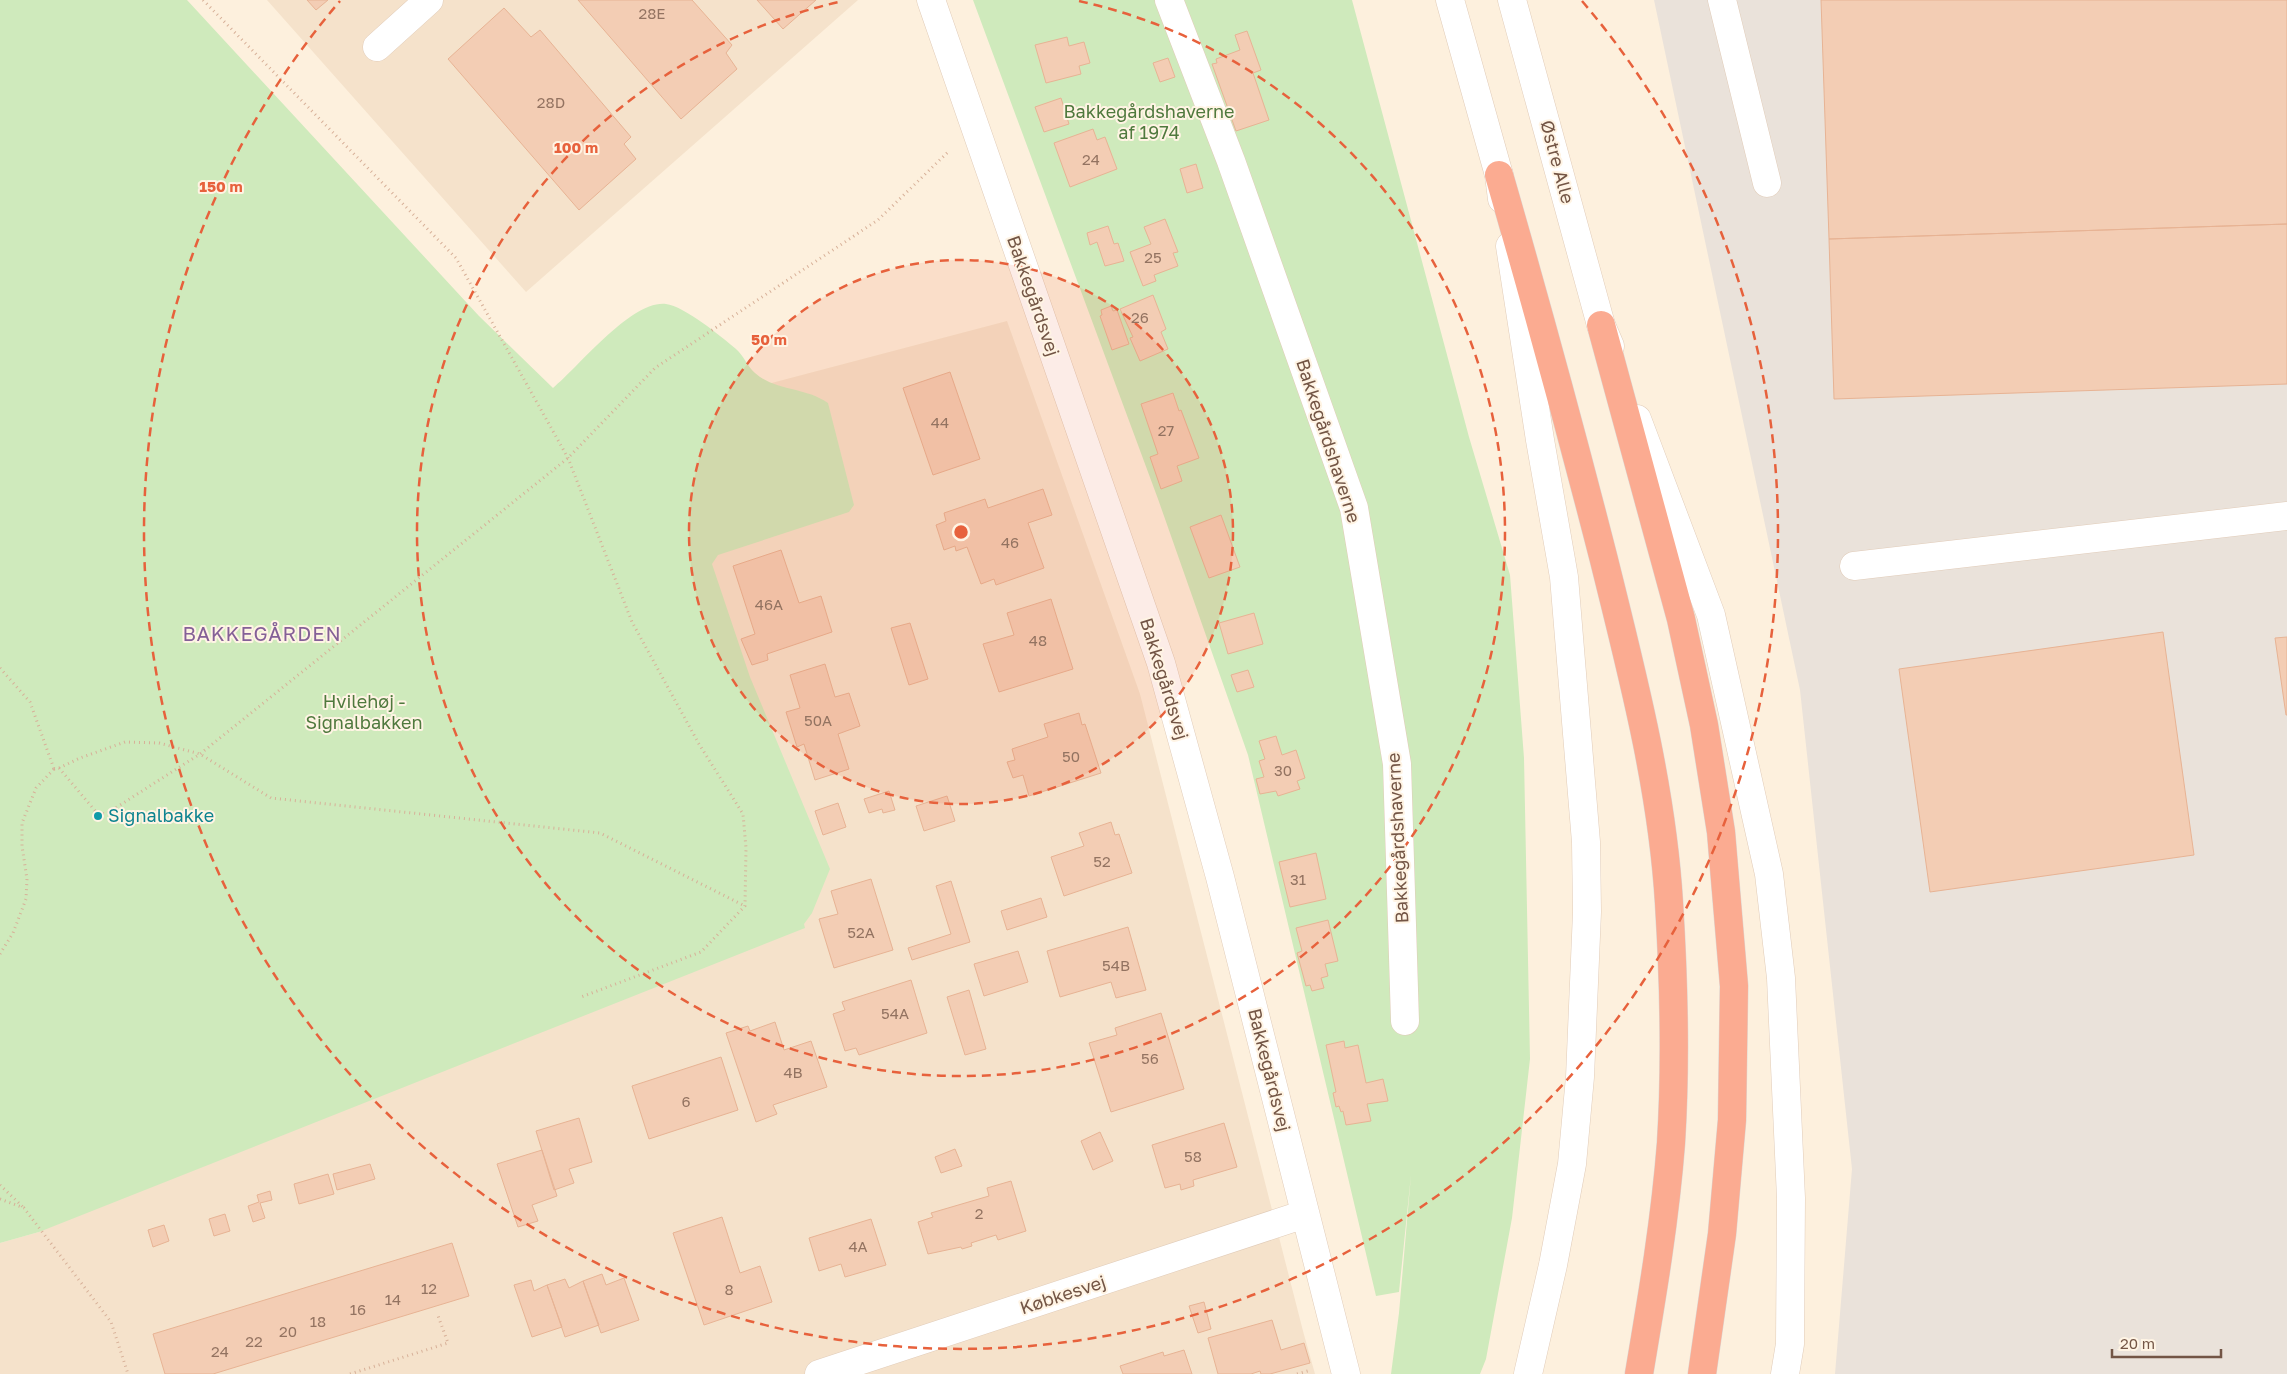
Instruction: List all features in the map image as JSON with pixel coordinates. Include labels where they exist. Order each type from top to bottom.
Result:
[{"type":"highway","points":[[1499,175],[1554,364],[1635,683],[1654,780],[1669,901],[1674,1021],[1671,1142],[1658,1262],[1639,1374]]},
{"type":"highway","points":[[1602,325],[1681,619],[1704,725],[1721,832],[1734,986],[1732,1120],[1722,1234],[1702,1374]]},
{"type":"street","points":[[377,47],[429,0]]},
{"type":"street","name":"Bakkegårdsvej","points":[[931,0],[1160,663],[1220,877],[1346,1374]]},
{"type":"street","name":"Bakkegårdshaverne","points":[[1169,0],[1231,160],[1354,508],[1397,764],[1405,1021]]},
{"type":"street","points":[[1450,0],[1499,175],[1540,440],[1564,577],[1586,842],[1588,912],[1581,1068],[1572,1164],[1553,1265],[1528,1374]]},
{"type":"street","name":"Østre Alle","points":[[1512,0],[1602,325],[1711,615],[1769,874],[1781,978],[1790,1189],[1790,1344],[1785,1374]]},
{"type":"street","points":[[1722,0],[1767,183]]},
{"type":"street","points":[[1854,566],[2287,516]]},
{"type":"street","name":"Købkesvej","points":[[820,1374],[1305,1214]]},
{"type":"path","points":[[203,0],[456,258],[568,458],[632,622],[699,744],[743,814],[746,848],[745,906],[701,952],[581,996]]},
{"type":"path","points":[[0,668],[30,702],[56,768],[97,813],[106,814],[200,754],[568,458],[655,368],[878,220],[974,127]]},
{"type":"path","points":[[0,954],[13,933],[26,899],[27,879],[22,846],[22,823],[36,788],[56,768],[126,742],[159,743],[200,754],[271,798],[600,833],[745,906]]},
{"type":"path","points":[[0,1185],[24,1208],[111,1322],[128,1374]]},
{"type":"path","points":[[0,1199],[24,1208]]},
{"type":"path","points":[[350,1374],[448,1343],[437,1313]]},
{"type":"shaded area","points":[[267,0],[858,0],[526,292]]},
{"type":"shaded area","points":[[1654,0],[2287,0],[2287,1374],[1835,1374],[1852,1169],[1800,690]]},
{"type":"shaded area","points":[[1007,321],[1140,694],[1315,1374],[0,1374],[0,1243],[39,1232],[702,533],[756,387]]},
{"type":"green space","name":"Hvilehøj - Signalbakken","points":[[0,0],[187,0],[479,316],[553,388],[606,337],[637,312],[652,306],[666,304],[674,306],[683,310],[730,344],[739,352],[752,370],[763,379],[810,394],[828,403],[854,505],[849,512],[718,555],[712,564],[750,677],[830,869],[812,913],[804,924],[805,928],[39,1232],[0,1243]]},
{"type":"green space","name":"Bakkegårdshaverne af 1974","points":[[973,0],[1352,0],[1469,437],[1510,575],[1524,758],[1530,1059],[1512,1218],[1486,1359],[1480,1374],[1391,1374],[1399,1313],[1411,1175],[1399,1292],[1376,1296],[1248,755],[1158,499]]},
{"type":"building","points":[[307,0],[328,0],[316,10]]},
{"type":"building","points":[[578,0],[692,0],[732,45],[726,53],[737,69],[681,119]]},
{"type":"building","points":[[757,0],[816,0],[783,29]]},
{"type":"building","points":[[1821,0],[2287,0],[2287,224],[1829,239]]},
{"type":"building","points":[[504,8],[531,37],[540,30],[631,137],[624,144],[636,159],[579,210],[448,59]]},
{"type":"building","points":[[1247,31],[1261,70],[1253,73],[1269,120],[1236,131],[1212,64],[1217,63],[1216,59],[1240,50],[1235,35]]},
{"type":"building","points":[[1067,37],[1069,46],[1084,42],[1090,63],[1079,66],[1081,74],[1046,83],[1035,45]]},
{"type":"building","points":[[1168,58],[1175,77],[1160,82],[1153,63]]},
{"type":"building","points":[[1061,98],[1069,124],[1044,132],[1035,107]]},
{"type":"building","points":[[1093,129],[1097,140],[1105,137],[1117,169],[1070,187],[1054,143]]},
{"type":"building","points":[[1196,164],[1203,188],[1187,193],[1180,169]]},
{"type":"building","points":[[1165,219],[1178,252],[1173,253],[1178,266],[1154,275],[1156,281],[1143,286],[1130,252],[1151,244],[1144,227]]},
{"type":"building","points":[[2287,224],[2287,384],[1834,399],[1829,239]]},
{"type":"building","points":[[1108,226],[1114,244],[1118,243],[1124,261],[1105,266],[1097,242],[1090,245],[1087,233]]},
{"type":"building","points":[[1153,295],[1166,329],[1161,332],[1168,349],[1140,361],[1130,338],[1133,337],[1120,309]]},
{"type":"building","points":[[1111,306],[1113,311],[1117,310],[1129,344],[1112,350],[1100,316],[1102,315],[1101,310]]},
{"type":"building","points":[[950,372],[980,459],[933,475],[903,388]]},
{"type":"building","points":[[1173,393],[1199,458],[1177,466],[1182,481],[1161,489],[1150,457],[1158,454],[1141,404]]},
{"type":"building","points":[[1043,489],[1052,515],[1028,523],[1044,568],[996,585],[994,579],[981,584],[967,547],[956,551],[955,546],[944,550],[936,525],[946,521],[944,513],[985,499],[988,508]]},
{"type":"building","points":[[1221,515],[1240,567],[1209,578],[1190,527]]},
{"type":"building","points":[[781,550],[799,603],[821,596],[832,632],[767,654],[768,660],[752,665],[741,639],[755,634],[733,566]]},
{"type":"building","points":[[1051,599],[1073,669],[999,692],[983,644],[1014,635],[1007,613]]},
{"type":"building","points":[[1254,613],[1263,644],[1228,654],[1219,623]]},
{"type":"building","points":[[910,623],[928,679],[909,685],[891,628]]},
{"type":"building","points":[[2163,632],[2194,855],[1930,892],[1899,669]]},
{"type":"building","points":[[2287,637],[2287,715],[2286,715],[2275,638]]},
{"type":"building","points":[[825,664],[835,697],[849,693],[860,726],[838,734],[849,769],[815,780],[804,744],[797,747],[786,712],[800,708],[790,675]]},
{"type":"building","points":[[1248,670],[1254,687],[1237,692],[1231,675]]},
{"type":"building","points":[[1079,713],[1082,725],[1085,724],[1101,773],[1029,796],[1023,775],[1013,778],[1007,762],[1015,760],[1012,749],[1048,737],[1044,724]]},
{"type":"building","points":[[1276,736],[1282,755],[1296,750],[1305,778],[1297,781],[1300,789],[1278,796],[1276,791],[1260,794],[1256,779],[1264,777],[1259,761],[1265,759],[1259,741]]},
{"type":"building","points":[[889,791],[895,810],[883,813],[882,809],[869,813],[864,799]]},
{"type":"building","points":[[947,796],[955,821],[924,831],[916,806]]},
{"type":"building","points":[[838,803],[846,827],[823,835],[815,811]]},
{"type":"building","points":[[1111,822],[1115,835],[1119,834],[1132,873],[1064,896],[1051,857],[1084,846],[1079,833]]},
{"type":"building","points":[[1316,853],[1326,899],[1290,907],[1279,862]]},
{"type":"building","points":[[871,879],[893,950],[834,968],[819,919],[838,914],[831,891]]},
{"type":"building","points":[[951,881],[970,942],[912,960],[908,948],[951,934],[936,886]]},
{"type":"building","points":[[1041,898],[1047,917],[1007,930],[1001,911]]},
{"type":"building","points":[[1328,920],[1338,961],[1325,964],[1328,976],[1321,978],[1324,988],[1312,991],[1310,985],[1306,986],[1297,953],[1302,951],[1296,928]]},
{"type":"building","points":[[1128,927],[1146,990],[1116,998],[1111,982],[1060,997],[1047,951]]},
{"type":"building","points":[[1018,951],[1028,982],[984,996],[974,964]]},
{"type":"building","points":[[911,980],[927,1033],[859,1055],[856,1048],[845,1051],[833,1014],[845,1010],[842,1002]]},
{"type":"building","points":[[969,990],[986,1049],[965,1055],[947,997]]},
{"type":"building","points":[[1161,1013],[1184,1089],[1111,1112],[1089,1043],[1117,1035],[1115,1028]]},
{"type":"building","points":[[775,1022],[784,1050],[811,1041],[827,1087],[773,1105],[777,1114],[756,1122],[726,1033],[748,1026],[750,1031]]},
{"type":"building","points":[[1344,1041],[1345,1048],[1358,1045],[1366,1083],[1383,1079],[1388,1101],[1367,1104],[1371,1121],[1346,1125],[1343,1111],[1341,1112],[1339,1106],[1336,1107],[1333,1093],[1336,1092],[1326,1045]]},
{"type":"building","points":[[721,1057],[738,1110],[649,1139],[632,1086]]},
{"type":"building","points":[[579,1118],[592,1162],[569,1169],[574,1183],[554,1190],[536,1131]]},
{"type":"building","points":[[1224,1123],[1237,1167],[1193,1180],[1194,1186],[1181,1190],[1180,1184],[1165,1188],[1152,1145]]},
{"type":"building","points":[[1100,1132],[1113,1161],[1093,1170],[1081,1141]]},
{"type":"building","points":[[955,1149],[962,1166],[941,1173],[935,1157]]},
{"type":"building","points":[[542,1150],[557,1196],[532,1205],[538,1221],[518,1227],[497,1164]]},
{"type":"building","points":[[370,1164],[375,1179],[337,1190],[333,1174]]},
{"type":"building","points":[[328,1174],[334,1194],[299,1204],[294,1184]]},
{"type":"building","points":[[1011,1181],[1026,1231],[998,1240],[996,1235],[971,1243],[972,1246],[962,1249],[961,1247],[928,1254],[918,1222],[933,1217],[931,1213],[989,1196],[987,1188]]},
{"type":"building","points":[[270,1191],[272,1200],[260,1203],[265,1218],[253,1222],[248,1206],[259,1202],[257,1195]]},
{"type":"building","points":[[225,1214],[230,1231],[214,1236],[209,1219]]},
{"type":"building","points":[[722,1217],[740,1273],[760,1266],[772,1302],[704,1325],[673,1233]]},
{"type":"building","points":[[871,1219],[886,1265],[845,1277],[841,1264],[819,1271],[809,1238]]},
{"type":"building","points":[[164,1225],[169,1241],[153,1247],[148,1230]]},
{"type":"building","points":[[452,1243],[469,1296],[213,1374],[165,1374],[153,1334]]},
{"type":"building","points":[[602,1274],[606,1285],[624,1278],[639,1320],[601,1333],[583,1281]]},
{"type":"building","points":[[565,1279],[569,1288],[583,1281],[599,1325],[565,1337],[547,1285]]},
{"type":"building","points":[[531,1280],[534,1291],[547,1285],[562,1327],[532,1337],[514,1285]]},
{"type":"building","points":[[1204,1302],[1211,1329],[1198,1333],[1189,1306]]},
{"type":"building","points":[[1272,1320],[1281,1350],[1304,1343],[1310,1363],[1270,1374],[1261,1374],[1260,1371],[1251,1374],[1218,1374],[1208,1338]]},
{"type":"building","points":[[1184,1350],[1192,1374],[1123,1374],[1120,1366],[1163,1352],[1164,1356]]},
{"type":"place","name":"Signalbakke","points":[[98,816]]},
{"type":"district","name":"BAKKEGÅRDEN","points":[[262,634]]}]
